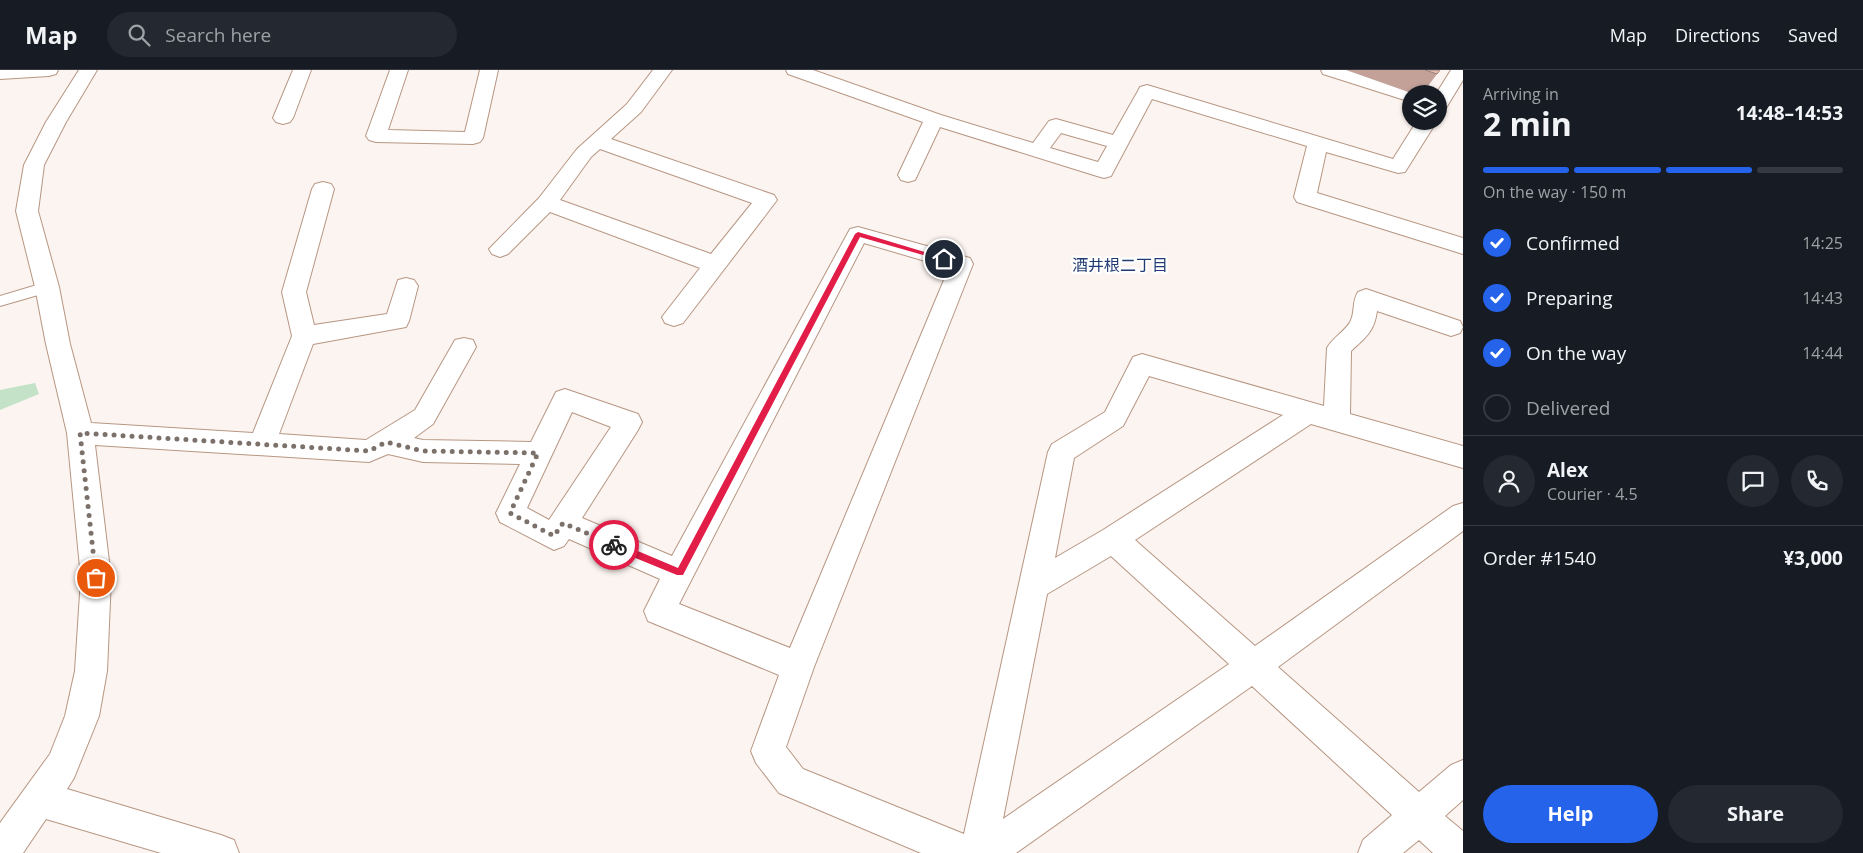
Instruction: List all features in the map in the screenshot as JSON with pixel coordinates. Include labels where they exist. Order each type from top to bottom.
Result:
[{"type":"street","points":[[0,73],[49,70]]},
{"type":"street","points":[[1,853],[62,766],[79,724],[91,671],[96,578],[80,433],[58,344],[47,286],[27,211],[34,165],[56,122],[88,70]]},
{"type":"street","points":[[283,118],[302,70]]},
{"type":"street","points":[[399,70],[376,136],[473,138],[489,70]]},
{"type":"street","points":[[500,250],[546,202],[584,152],[634,108],[663,70]]},
{"type":"street","points":[[795,70],[849,81],[934,119],[1104,171],[1147,91],[1398,167],[1421,130]]},
{"type":"street","points":[[1330,70],[1402,93]]},
{"type":"street","points":[[1447,91],[1460,70]]},
{"type":"street","points":[[908,175],[934,119]]},
{"type":"street","points":[[1038,150],[1056,125],[1118,143]]},
{"type":"street","points":[[597,141],[766,200],[674,317]]},
{"type":"street","points":[[1318,142],[1305,196],[1463,246]]},
{"type":"street","points":[[262,444],[304,336],[294,292],[323,188]]},
{"type":"street","points":[[546,202],[716,265]]},
{"type":"street","points":[[798,667],[659,611],[858,234],[962,264],[798,667],[768,752],[791,781],[965,853]]},
{"type":"street","points":[[304,336],[397,321],[406,286]]},
{"type":"street","points":[[1338,422],[1339,348],[1363,325],[1366,298],[1451,327]]},
{"type":"street","points":[[80,433],[369,451],[424,417],[464,347]]},
{"type":"street","points":[[978,853],[1062,452],[1114,419],[1142,364],[1463,457]]},
{"type":"street","points":[[565,399],[629,422],[563,523],[554,536],[510,513],[565,399]]},
{"type":"street","points":[[1034,586],[1113,539],[1307,413]]},
{"type":"street","points":[[386,442],[423,451],[538,453]]},
{"type":"street","points":[[985,853],[1254,666],[1463,516]]},
{"type":"street","points":[[563,523],[680,572]]},
{"type":"street","points":[[1113,539],[1460,853]]},
{"type":"street","points":[[1376,853],[1463,777]]},
{"type":"street","points":[[40,799],[221,853]]},
{"type":"lane","points":[[0,301],[47,286]]},
{"type":"green space","points":[[35,383],[39,394],[0,410],[0,390]]},
{"type":"building","points":[[1425,70],[1440,70],[1437,74]]},
{"type":"way so far","points":[[96,578],[80,433],[369,451],[386,442],[423,451],[538,453],[510,513],[554,536],[563,523],[614,545]]},
{"type":"district","name":"酒井根二丁目","points":[[1120,265]]},
{"type":"route","points":[[614,545],[680,572],[858,234],[944,259]]}]
